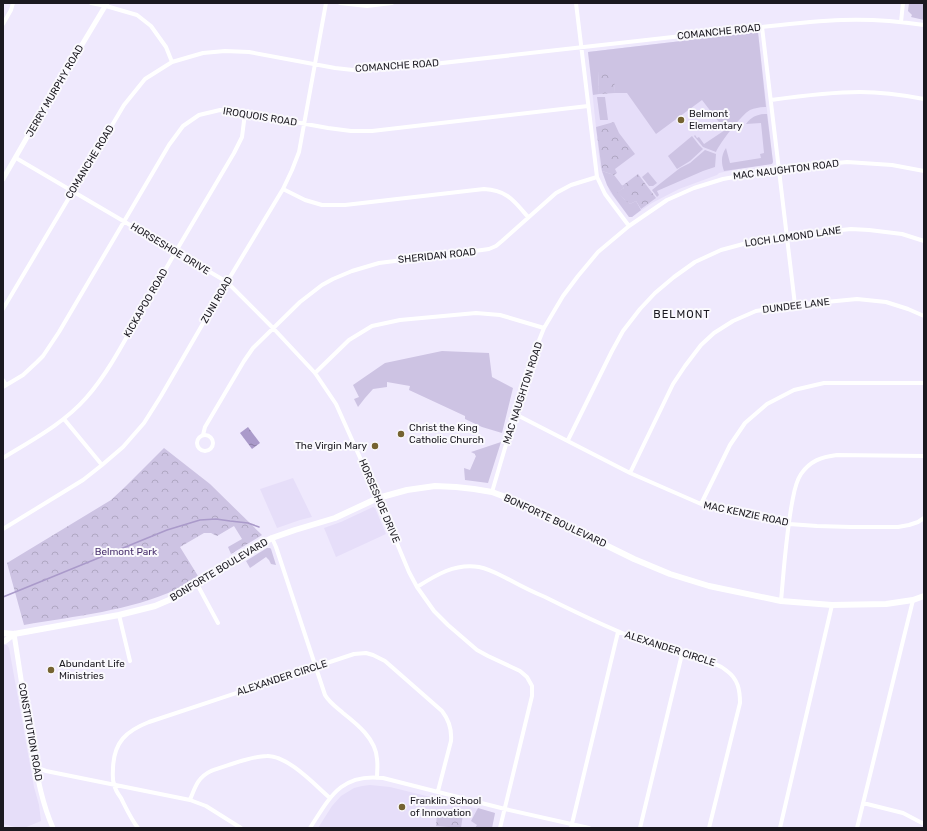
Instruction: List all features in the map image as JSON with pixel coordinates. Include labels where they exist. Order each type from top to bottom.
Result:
[{"type":"main road","name":"BONFORTE BOULEVARD","points":[[3,633],[14,634],[119,615],[154,606],[176,597],[272,538],[334,518],[378,498],[406,490],[435,486],[456,487],[492,492],[516,501],[634,559],[670,574],[709,586],[781,601],[832,605],[886,604],[913,600],[924,596]]},
{"type":"main road","name":"BONFORTE BOULEVARD","points":[[3,642],[14,634]]},
{"type":"street","points":[[3,24],[11,10],[13,3]]},
{"type":"street","points":[[92,3],[106,4],[137,15],[151,26],[166,47],[172,62]]},
{"type":"street","name":"ZUNI ROAD","points":[[3,530],[83,480],[102,465],[123,447],[144,423],[161,396],[283,189],[292,170],[299,152],[326,3]]},
{"type":"street","points":[[340,3],[367,6],[392,3]]},
{"type":"street","points":[[576,3],[598,177],[605,194],[629,226]]},
{"type":"street","points":[[901,22],[903,3]]},
{"type":"street","name":"JERRY MURPHY ROAD","points":[[3,180],[106,4]]},
{"type":"street","name":"COMANCHE ROAD","points":[[3,309],[124,105],[145,79],[172,62],[203,53],[225,51],[249,52],[315,65],[353,70],[375,70],[824,21],[842,20],[901,22],[924,25]]},
{"type":"street","points":[[762,27],[794,305]]},
{"type":"street","points":[[771,100],[829,93],[862,92],[903,95],[924,99]]},
{"type":"street","name":"IROQUOIS ROAD","points":[[5,386],[23,375],[44,356],[169,145],[183,126],[199,115],[220,110],[351,131],[372,130],[588,106]]},
{"type":"street","name":"KICKAPOO ROAD","points":[[3,458],[40,436],[64,419],[96,386],[230,160],[242,137],[245,113]]},
{"type":"street","name":"HORSESHOE DRIVE","points":[[16,158],[227,282],[315,373],[336,404],[409,572],[434,612],[448,626],[477,650],[520,671],[527,676],[532,686],[532,696],[500,828]]},
{"type":"street","name":"MAC NAUGHTON ROAD","points":[[492,492],[534,353],[544,328],[563,296],[598,252],[629,226],[667,200],[694,188],[723,179],[779,169],[847,162],[892,165],[924,171]]},
{"type":"street","name":"SHERIDAN ROAD","points":[[203,435],[205,427],[253,348],[310,294],[333,279],[352,271],[379,263],[489,249],[502,241],[528,217],[566,187],[598,177]]},
{"type":"street","points":[[283,189],[304,200],[322,206],[345,205],[484,189],[493,190],[503,192],[528,217]]},
{"type":"street","name":"LOCH LOMOND LANE","points":[[568,440],[623,331],[655,293],[694,262],[720,250],[747,243],[786,236],[851,229],[902,234],[924,241]]},
{"type":"street","name":"DUNDEE LANE","points":[[630,473],[674,384],[685,366],[701,345],[714,333],[733,321],[756,311],[794,305],[857,299],[886,302],[924,316]]},
{"type":"street","points":[[315,373],[349,340],[372,326],[400,320],[476,312],[500,316],[544,328]]},
{"type":"street","points":[[3,380],[5,386]]},
{"type":"street","points":[[701,504],[730,445],[745,423],[767,404],[794,390],[824,383],[924,383]]},
{"type":"street","name":"MAC KENZIE ROAD","points":[[515,414],[630,473],[701,504],[734,513],[789,524],[817,526],[898,527],[918,522],[924,518]]},
{"type":"street","points":[[64,419],[102,465]]},
{"type":"street","points":[[203,435],[209,436],[213,441],[212,447],[206,450],[200,449],[197,444],[198,438],[203,435]]},
{"type":"street","points":[[781,601],[789,524],[796,482],[804,470],[817,459],[826,456],[924,456]]},
{"type":"street","points":[[272,538],[326,698],[365,733],[376,749],[378,758],[377,778]]},
{"type":"street","name":"ALEXANDER CIRCLE","points":[[417,587],[438,574],[451,569],[467,566],[490,570],[618,632],[654,646],[720,666],[727,670],[737,682],[740,703],[709,828]]},
{"type":"street","points":[[198,584],[218,623]]},
{"type":"street","points":[[858,828],[913,600]]},
{"type":"street","points":[[780,828],[832,605]]},
{"type":"street","points":[[119,615],[130,661]]},
{"type":"street","points":[[571,826],[618,632]]},
{"type":"street","name":"CONSTITUTION ROAD","points":[[14,634],[40,793],[53,828]]},
{"type":"street","name":"ALEXANDER CIRCLE","points":[[138,828],[114,784],[114,759],[116,750],[125,736],[137,727],[156,719],[354,654],[366,653],[385,661],[442,711],[449,722],[452,735],[438,791]]},
{"type":"street","points":[[640,828],[682,654]]},
{"type":"street","points":[[190,800],[197,783],[204,774],[254,757],[267,756],[273,756],[294,766],[330,798]]},
{"type":"street","points":[[35,767],[46,771],[190,800],[206,806],[241,828]]},
{"type":"street","points":[[310,828],[330,798],[341,787],[356,780],[377,778],[438,791],[571,826],[589,828]]},
{"type":"street","points":[[863,803],[903,813],[924,824]]},
{"type":"shaded area","name":"Belmont Elementary","points":[[758,32],[773,162],[772,164],[719,173],[679,189],[652,203],[632,217],[629,217],[610,192],[600,165],[588,52]]},
{"type":"shaded area","points":[[293,478],[312,517],[277,528],[260,489]]},
{"type":"shaded area","points":[[373,507],[375,508],[386,534],[336,557],[324,528]]},
{"type":"shaded area","points":[[3,645],[7,645],[9,648],[41,821],[24,828],[3,824]]},
{"type":"shaded area","name":"Franklin School of Innovation","points":[[370,785],[390,787],[495,813],[492,828],[318,828],[332,806],[341,796],[354,788]]},
{"type":"green space","points":[[909,3],[924,3],[924,20],[911,17],[912,15],[908,11]]},
{"type":"green space","points":[[758,32],[766,107],[750,110],[741,117],[716,152],[703,147],[694,136],[695,135],[697,138],[699,137],[704,144],[725,130],[702,100],[656,134],[627,93],[615,93],[613,71],[598,72],[599,94],[593,95],[588,52]]},
{"type":"green space","points":[[598,71],[614,71],[615,93],[599,94]]},
{"type":"green space","points":[[597,97],[605,97],[608,120],[600,120]]},
{"type":"green space","points":[[767,114],[772,164],[724,171],[722,159],[726,148],[730,163],[761,158],[760,154],[764,153],[761,123],[746,124],[755,116]]},
{"type":"green space","points":[[614,122],[619,133],[635,154],[615,169],[617,173],[614,175],[602,171],[596,127]]},
{"type":"green space","points":[[692,136],[703,149],[690,161],[677,169],[668,156]]},
{"type":"green space","points":[[705,150],[716,154],[715,167],[657,191],[659,195],[657,197],[652,190],[680,168],[690,163]]},
{"type":"green space","points":[[602,171],[614,175],[624,188],[618,192],[630,204],[636,201],[641,210],[632,217],[629,217],[607,185]]},
{"type":"green space","points":[[648,172],[657,183],[653,186],[649,186],[642,177]]},
{"type":"green space","points":[[638,174],[656,198],[641,209],[636,201],[630,204],[617,192],[624,188],[622,186]]},
{"type":"green space","points":[[442,351],[489,353],[492,377],[513,388],[502,433],[482,427],[465,419],[465,416],[409,390],[410,386],[387,382],[387,387],[373,389],[358,407],[354,399],[359,397],[353,385],[385,363]]},
{"type":"green space","points":[[501,442],[488,483],[465,480],[464,468],[470,470],[476,456],[471,452]]},
{"type":"green space","name":"Belmont Park","points":[[164,448],[210,484],[262,535],[231,554],[228,547],[242,539],[234,526],[217,536],[211,533],[204,533],[180,547],[198,576],[177,589],[140,603],[121,608],[24,625],[7,563],[111,500]]},
{"type":"green space","points":[[267,548],[271,549],[276,565],[271,564],[266,557],[250,568],[246,561]]},
{"type":"green space","points":[[478,808],[495,813],[492,828],[475,828],[477,825],[471,821]]},
{"type":"green space","points":[[445,811],[463,814],[461,828],[436,826],[437,814],[444,815]]},
{"type":"water","points":[[248,427],[260,443],[252,449],[240,433]]},
{"type":"waterway","points":[[3,597],[167,530],[200,520],[216,519],[248,523],[259,527]]},
{"type":"place","name":"Belmont Elementary","points":[[681,120]]},
{"type":"place","name":"Christ the King Catholic Church","points":[[401,434]]},
{"type":"place","name":"The Virgin Mary","points":[[375,446]]},
{"type":"place","name":"Abundant Life Ministries","points":[[51,670]]},
{"type":"place","name":"Franklin School of Innovation","points":[[402,807]]},
{"type":"district","name":"BELMONT","points":[[682,314]]}]
